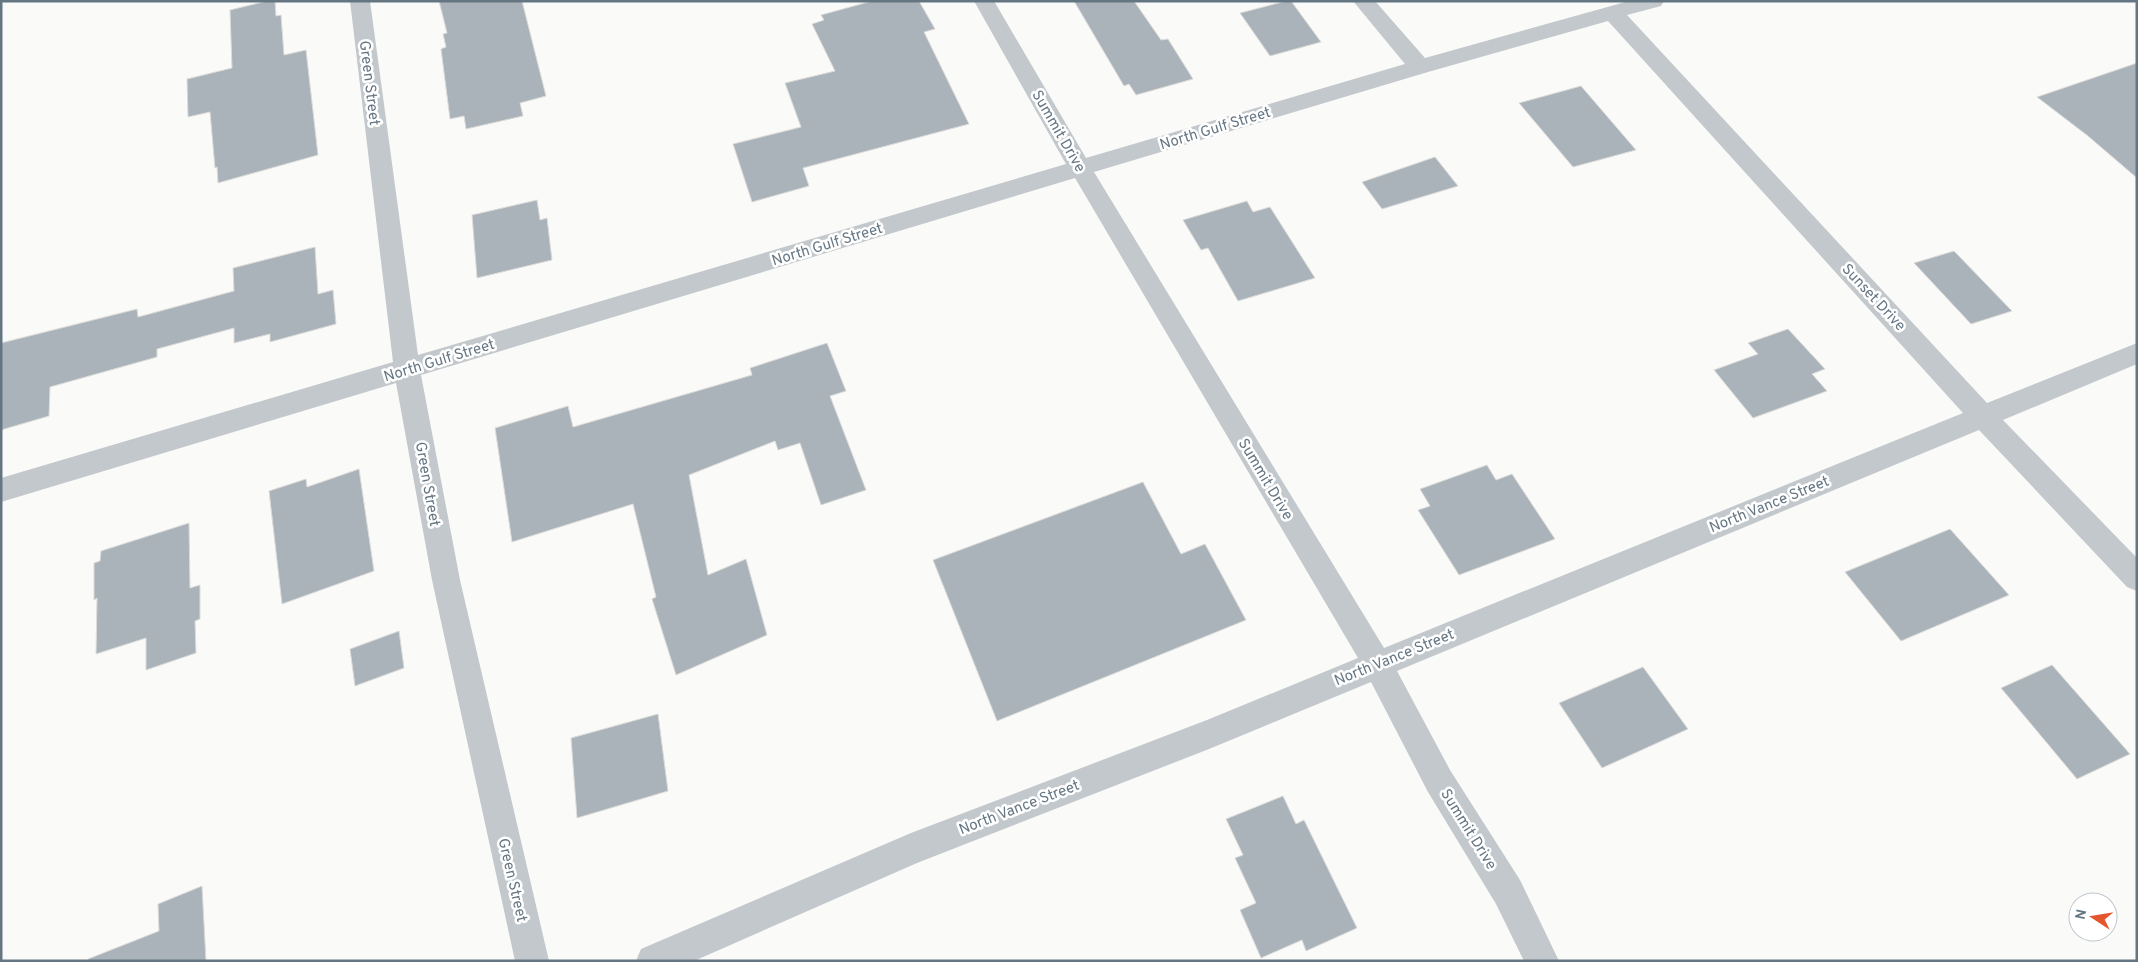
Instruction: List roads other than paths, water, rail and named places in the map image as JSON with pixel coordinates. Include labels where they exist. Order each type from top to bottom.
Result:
[{"type":"street","name":"Green Street","points":[[360,1],[407,370],[446,580],[532,961]]},
{"type":"street","name":"Summit Drive","points":[[984,1],[1080,168],[1377,664],[1439,781],[1508,892],[1542,961]]},
{"type":"street","points":[[1363,1],[1420,66]]},
{"type":"street","name":"North Gulf Street","points":[[1,490],[1420,66],[1654,1]]},
{"type":"street","name":"Sunset Drive","points":[[1614,13],[1983,416],[2137,578]]},
{"type":"street","name":"North Vance Street","points":[[653,961],[911,849],[1209,734],[2137,353]]}]
